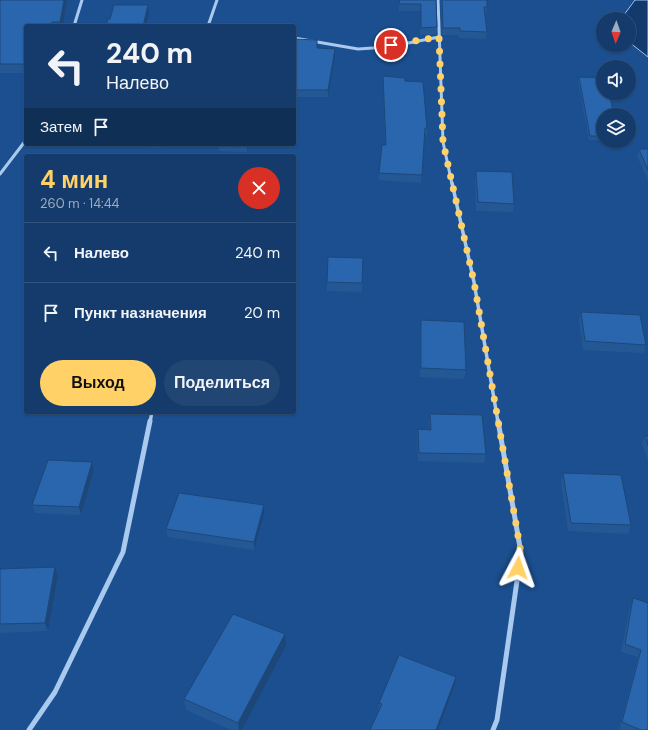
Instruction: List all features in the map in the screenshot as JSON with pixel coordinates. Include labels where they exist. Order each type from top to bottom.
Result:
[{"type":"street","points":[[75,24],[82,0]]},
{"type":"street","points":[[209,24],[217,0]]},
{"type":"street","points":[[438,0],[443,142],[474,282],[521,553],[496,720],[493,730]]},
{"type":"street","points":[[296,38],[359,49],[374,48],[439,37]]},
{"type":"street","points":[[0,174],[24,143]]},
{"type":"street","points":[[29,730],[55,692],[123,552],[152,414]]},
{"type":"water","points":[[635,0],[648,0],[648,57],[636,48],[636,12],[626,12]]},
{"type":"building","points":[[0,0],[64,0],[60,22],[52,22],[52,24],[24,24],[24,64],[0,64]]},
{"type":"building","points":[[399,0],[436,0],[437,27],[421,28],[421,4],[400,4]]},
{"type":"building","points":[[442,0],[487,0],[487,7],[484,7],[487,32],[460,31],[460,28],[443,28]]},
{"type":"building","points":[[114,5],[148,5],[143,24],[107,24],[108,19],[110,19]]},
{"type":"building","points":[[296,39],[317,40],[317,48],[335,49],[328,90],[296,90]]},
{"type":"building","points":[[383,76],[405,78],[405,81],[423,82],[427,128],[425,128],[422,175],[379,173],[382,145],[386,145]]},
{"type":"building","points":[[579,77],[596,78],[596,100],[611,100],[612,108],[596,108],[596,136],[590,136]]},
{"type":"building","points":[[639,149],[648,149],[648,170]]},
{"type":"building","points":[[476,171],[512,172],[514,204],[478,202]]},
{"type":"building","points":[[328,257],[363,258],[362,283],[327,282]]},
{"type":"building","points":[[581,312],[640,315],[646,345],[585,341]]},
{"type":"building","points":[[421,320],[464,322],[466,370],[421,368]]},
{"type":"building","points":[[430,414],[482,415],[486,454],[419,453],[418,429],[431,430]]},
{"type":"building","points":[[645,436],[648,436],[648,445]]},
{"type":"building","points":[[48,460],[92,462],[79,507],[32,505]]},
{"type":"building","points":[[563,473],[621,475],[631,525],[571,523]]},
{"type":"building","points":[[179,493],[264,505],[254,542],[166,529]]},
{"type":"building","points":[[55,567],[45,623],[0,624],[0,569]]},
{"type":"building","points":[[633,598],[648,603],[648,730],[641,730],[622,722],[641,650],[625,644]]},
{"type":"building","points":[[233,614],[285,634],[238,723],[184,699]]},
{"type":"building","points":[[399,655],[456,677],[436,730],[370,730],[382,704],[379,703]]},
{"type":"route","points":[[391,45],[439,37],[443,142],[474,282],[521,553],[518,568]]}]
